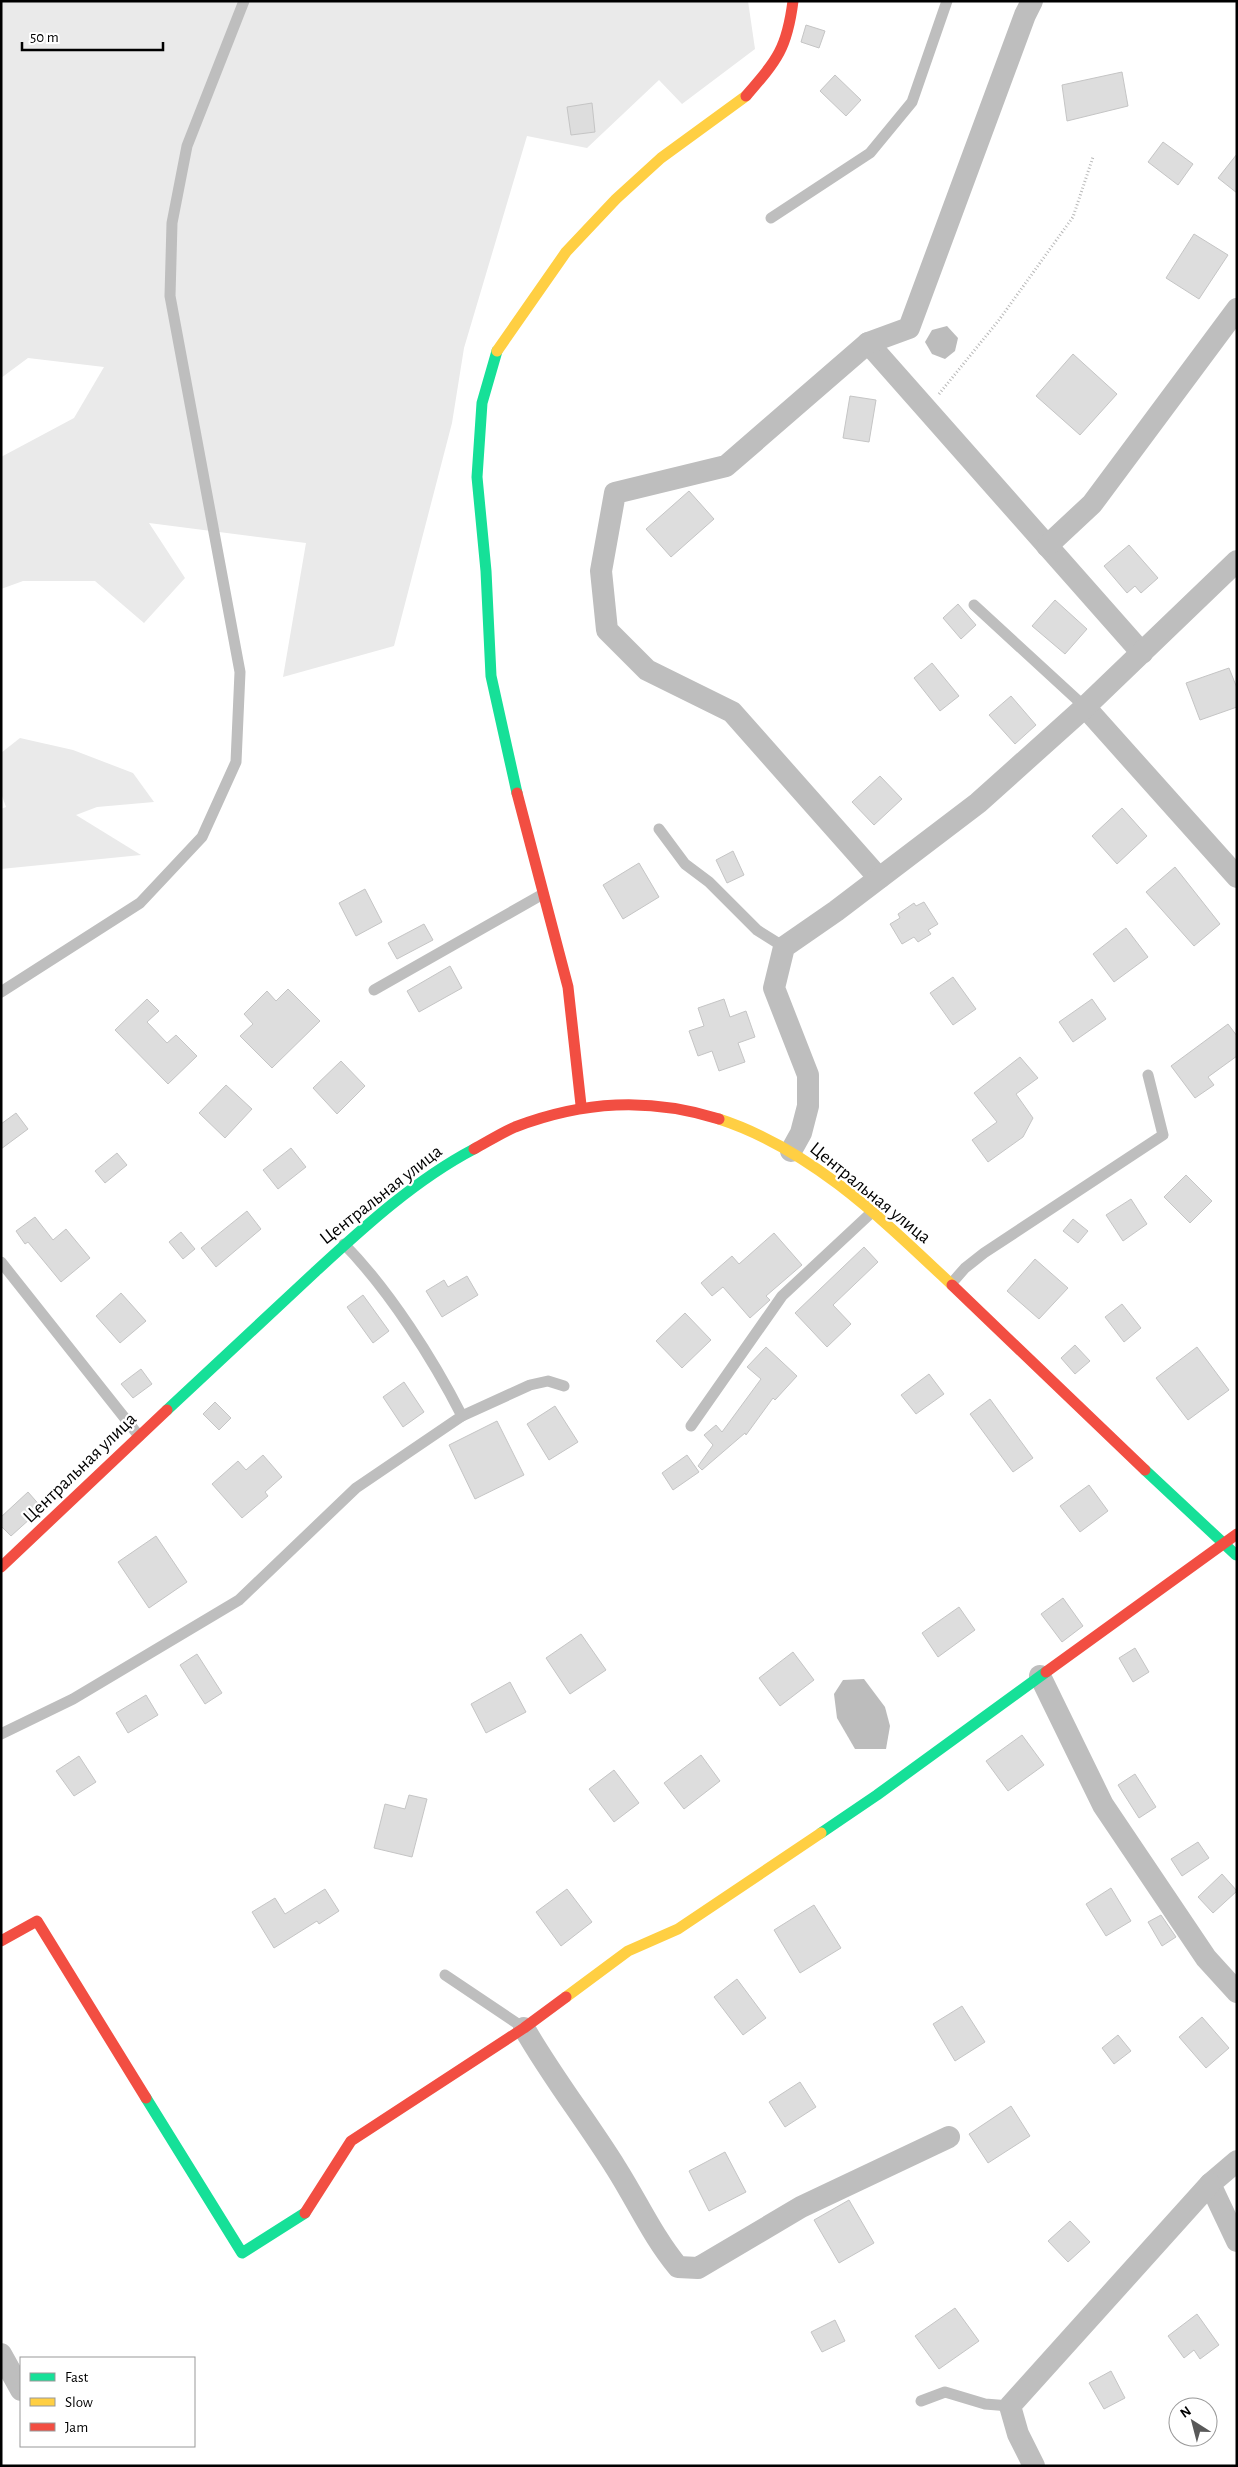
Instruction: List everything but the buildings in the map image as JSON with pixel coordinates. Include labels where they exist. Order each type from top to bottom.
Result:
[{"type":"street","points":[[581,1105],[568,987],[515,787],[491,676],[486,571],[477,477],[482,403],[494,355],[566,252],[616,199],[661,158],[744,98],[776,61],[789,31],[793,1]]},
{"type":"street","points":[[879,878],[732,712],[647,670],[607,630],[601,572],[615,494],[726,466],[868,344],[909,328],[1025,15],[1032,1]]},
{"type":"street","points":[[1047,546],[1092,504],[1237,309]]},
{"type":"street","points":[[868,344],[1142,654]]},
{"type":"street","points":[[791,1151],[801,1133],[808,1106],[808,1076],[774,988],[784,947],[978,803],[1142,654],[1237,561]]},
{"type":"street","points":[[1085,707],[1237,877]]},
{"type":"street","name":"Центральная улица","points":[[3,1563],[344,1244],[420,1182],[477,1144],[520,1123],[581,1105],[629,1102],[683,1107],[731,1122],[791,1151],[871,1213],[951,1284],[1237,1556]]},
{"type":"street","points":[[1,1941],[37,1921],[242,2253],[305,2214],[351,2141],[524,2028],[628,1951],[678,1929],[877,1795],[1237,1534]]},
{"type":"street","points":[[1040,1676],[1103,1805],[1206,1958],[1237,1992]]},
{"type":"street","points":[[524,2028],[548,2070],[616,2168],[662,2248],[678,2267],[698,2268],[801,2207],[948,2137]]},
{"type":"street","points":[[1034,2466],[1018,2434],[1010,2406],[1210,2184],[1237,2161]]},
{"type":"street","points":[[1210,2184],[1237,2241]]},
{"type":"street","points":[[1,2354],[20,2388]]},
{"type":"lane","points":[[1,992],[140,903],[202,836],[236,762],[240,672],[170,296],[172,223],[187,146],[244,1]]},
{"type":"lane","points":[[771,218],[870,154],[912,102],[947,1]]},
{"type":"lane","points":[[974,605],[1085,707]]},
{"type":"lane","points":[[659,829],[685,864],[709,882],[757,930],[784,947]]},
{"type":"lane","points":[[374,990],[543,894]]},
{"type":"lane","points":[[951,1284],[965,1268],[984,1253],[1163,1135],[1148,1075]]},
{"type":"lane","points":[[691,1426],[782,1296],[871,1213]]},
{"type":"lane","points":[[344,1244],[367,1268],[378,1284],[443,1380],[462,1416]]},
{"type":"lane","points":[[1,1262],[138,1436]]},
{"type":"lane","points":[[1,1734],[73,1699],[239,1600],[356,1488],[462,1416],[530,1385],[548,1381],[564,1386]]},
{"type":"lane","points":[[445,1975],[524,2028]]},
{"type":"lane","points":[[921,2401],[944,2392],[986,2404],[1010,2406]]},
{"type":"path","points":[[926,410],[999,320],[1073,217],[1093,157]]},
{"type":"shaded area","points":[[1,1],[748,1],[755,49],[682,104],[659,80],[587,148],[527,136],[464,348],[452,423],[394,646],[283,677],[306,543],[149,523],[185,578],[144,623],[95,581],[23,581],[1,589],[1,457],[74,418],[104,367],[28,358],[1,378]]},
{"type":"shaded area","points":[[947,326],[958,338],[955,351],[945,359],[932,354],[925,342],[932,330]]},
{"type":"shaded area","points":[[20,738],[73,750],[133,773],[154,802],[97,807],[76,815],[141,855],[1,869],[1,809],[6,807],[1,793],[1,753]]},
{"type":"shaded area","points":[[864,1679],[885,1707],[890,1726],[886,1749],[855,1749],[837,1718],[834,1694],[843,1680]]},
{"type":"traffic: fast","points":[[497,351],[482,403],[477,477],[486,571],[491,676],[517,793]]},
{"type":"traffic: fast","points":[[167,1410],[371,1221],[431,1175],[474,1149]]},
{"type":"traffic: fast","points":[[1145,1470],[1236,1555]]},
{"type":"traffic: fast","points":[[821,1833],[877,1795],[1046,1672]]},
{"type":"traffic: fast","points":[[146,2098],[242,2253],[305,2213]]},
{"type":"traffic: slow","points":[[497,351],[566,252],[616,199],[661,158],[746,96]]},
{"type":"traffic: slow","points":[[719,1119],[753,1132],[815,1167],[872,1211],[952,1285]]},
{"type":"traffic: slow","points":[[566,1997],[628,1951],[678,1929],[821,1833]]},
{"type":"traffic: jam","points":[[746,96],[766,73],[784,43],[793,1]]},
{"type":"traffic: jam","points":[[517,793],[568,987],[581,1105]]},
{"type":"traffic: jam","points":[[474,1149],[515,1127],[540,1118],[591,1107],[616,1105],[667,1107],[719,1119]]},
{"type":"traffic: jam","points":[[952,1285],[1145,1470]]},
{"type":"traffic: jam","points":[[1,1567],[167,1410]]},
{"type":"traffic: jam","points":[[1046,1672],[1237,1534]]},
{"type":"traffic: jam","points":[[1,1941],[37,1921],[146,2098]]},
{"type":"traffic: jam","points":[[305,2213],[351,2141],[524,2028],[566,1997]]}]
